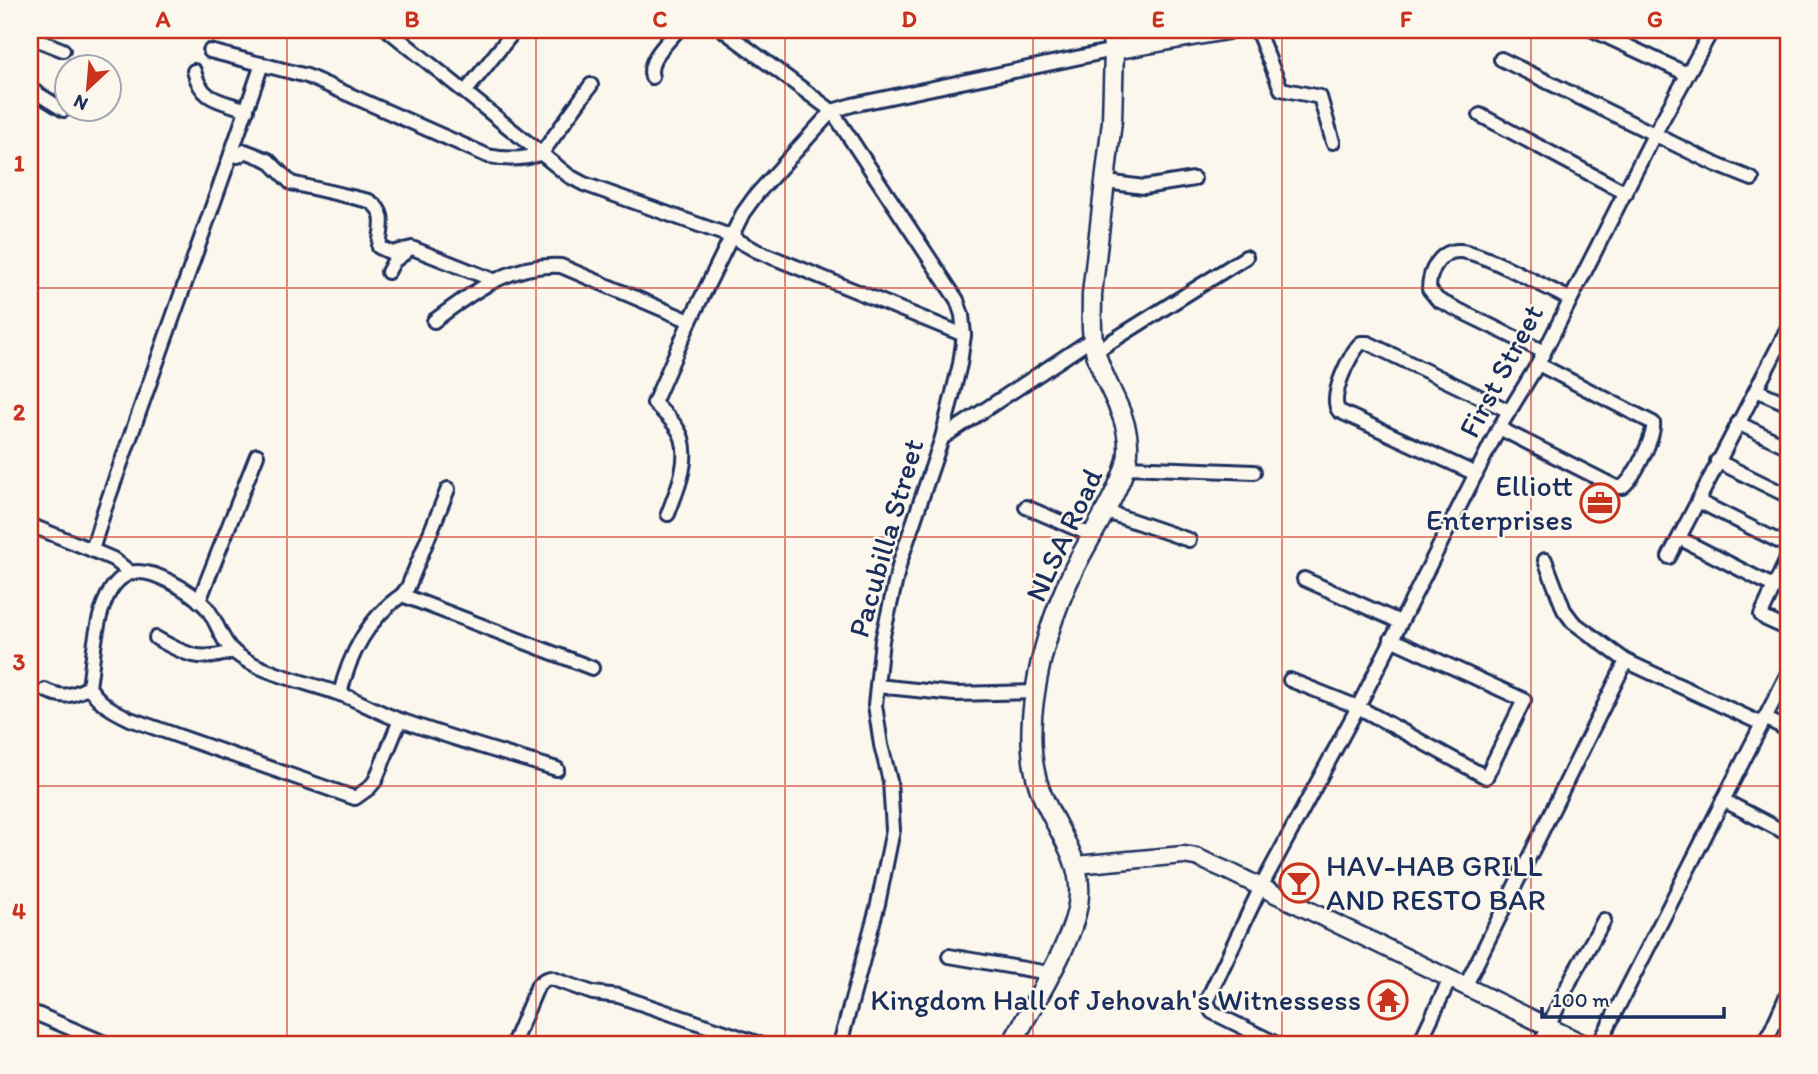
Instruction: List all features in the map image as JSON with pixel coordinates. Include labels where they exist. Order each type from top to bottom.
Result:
[{"type":"main road","name":"NLSA Road","points":[[1012,1044],[1074,921],[1079,898],[1076,865],[1048,810],[1034,768],[1031,727],[1035,692],[1060,601],[1127,467],[1128,437],[1125,420],[1094,345],[1092,294],[1112,121],[1114,50],[1110,30]]},
{"type":"main road","points":[[1114,50],[1226,30]]},
{"type":"street","points":[[388,30],[569,176],[584,184],[730,236],[757,251],[964,335],[957,300],[832,111],[723,30]]},
{"type":"street","points":[[466,91],[515,30]]},
{"type":"street","points":[[652,77],[649,72],[651,64],[678,30]]},
{"type":"street","points":[[1257,30],[1282,89],[1320,97],[1333,142]]},
{"type":"street","points":[[1593,30],[1687,74]]},
{"type":"street","name":"First Street","points":[[1277,1044],[1212,1012],[1208,998],[1261,887],[1358,708],[1499,428],[1541,358],[1655,133],[1712,30]]},
{"type":"street","points":[[30,37],[63,50]]},
{"type":"street","points":[[668,514],[678,488],[684,459],[682,438],[671,420],[654,403],[730,236],[756,195],[832,111],[852,104],[1114,50]]},
{"type":"street","points":[[210,51],[307,76],[488,156],[506,160],[530,158],[542,153],[591,85]]},
{"type":"street","points":[[1501,59],[1717,165],[1752,179]]},
{"type":"street","points":[[92,550],[262,64]]},
{"type":"street","points":[[194,71],[197,84],[204,94],[247,110]]},
{"type":"street","points":[[30,89],[52,103]]},
{"type":"street","points":[[1480,115],[1626,193]]},
{"type":"street","points":[[231,154],[238,156],[245,152],[268,160],[291,183],[369,201],[379,206],[382,215],[379,247],[392,253],[412,248],[493,280]]},
{"type":"street","points":[[1106,182],[1144,187],[1194,179]]},
{"type":"street","points":[[388,272],[394,261],[412,248]]},
{"type":"street","points":[[1499,428],[1616,486],[1622,487],[1632,477],[1653,434],[1653,423],[1438,300],[1429,289],[1429,281],[1439,259],[1452,251],[1462,251],[1488,260],[1570,299]]},
{"type":"street","points":[[942,438],[1094,345],[1246,257]]},
{"type":"street","points":[[434,321],[493,280],[523,269],[545,265],[561,266],[690,321]]},
{"type":"street","points":[[1669,557],[1788,328]]},
{"type":"street","name":"Pacubilla Street","points":[[840,1044],[878,904],[894,830],[890,781],[876,718],[883,640],[900,562],[942,438],[964,335]]},
{"type":"street","points":[[1476,474],[1335,407],[1334,398],[1353,350],[1361,343],[1368,343],[1509,411]]},
{"type":"street","points":[[1776,351],[1788,357]]},
{"type":"street","points":[[1756,390],[1788,404]]},
{"type":"street","points":[[1738,423],[1788,447]]},
{"type":"street","points":[[199,601],[257,455]]},
{"type":"street","points":[[1717,461],[1788,496]]},
{"type":"street","points":[[1127,467],[1254,472]]},
{"type":"street","points":[[340,694],[347,670],[361,641],[386,606],[402,595],[408,587],[448,489]]},
{"type":"street","points":[[1698,501],[1788,546]]},
{"type":"street","points":[[1026,507],[1091,535]]},
{"type":"street","points":[[1104,511],[1189,540]]},
{"type":"street","points":[[35,527],[113,559],[131,573]]},
{"type":"street","points":[[1679,538],[1773,586]]},
{"type":"street","points":[[1788,557],[1761,615],[1788,629]]},
{"type":"street","points":[[1545,560],[1553,586],[1568,616],[1626,660],[1788,730]]},
{"type":"street","points":[[400,720],[374,781],[355,798],[130,719],[97,700],[89,687],[102,607],[109,592],[122,578],[131,573],[157,575],[199,601],[233,651],[280,674],[340,694],[400,720],[557,769]]},
{"type":"street","points":[[1304,579],[1400,622]]},
{"type":"street","points":[[402,595],[592,668]]},
{"type":"street","points":[[156,638],[204,658],[233,651]]},
{"type":"street","points":[[1290,680],[1358,708],[1486,777],[1524,700],[1391,639]]},
{"type":"street","points":[[1465,987],[1626,660]]},
{"type":"street","points":[[1599,1044],[1788,673]]},
{"type":"street","points":[[877,685],[956,694],[1035,692]]},
{"type":"street","points":[[45,690],[59,697],[71,697],[89,687]]},
{"type":"street","points":[[1723,800],[1788,834]]},
{"type":"street","points":[[1076,865],[1183,855],[1210,863],[1584,1044]]},
{"type":"street","points":[[1540,1044],[1572,977],[1604,920]]},
{"type":"street","points":[[949,956],[1049,973]]},
{"type":"street","points":[[513,1044],[538,985],[550,978],[593,993],[619,996],[760,1044]]},
{"type":"street","points":[[1419,1044],[1450,979]]},
{"type":"street","points":[[1765,1044],[1788,993]]},
{"type":"street","points":[[30,1010],[107,1044]]},
{"type":"place","name":"Elliott Enterprises","points":[[1600,503]]},
{"type":"place","name":"HAV-HAB GRILL AND RESTO BAR","points":[[1299,883]]},
{"type":"place","name":"Kingdom Hall of Jehovah's Witnessess","points":[[1388,1000]]}]
